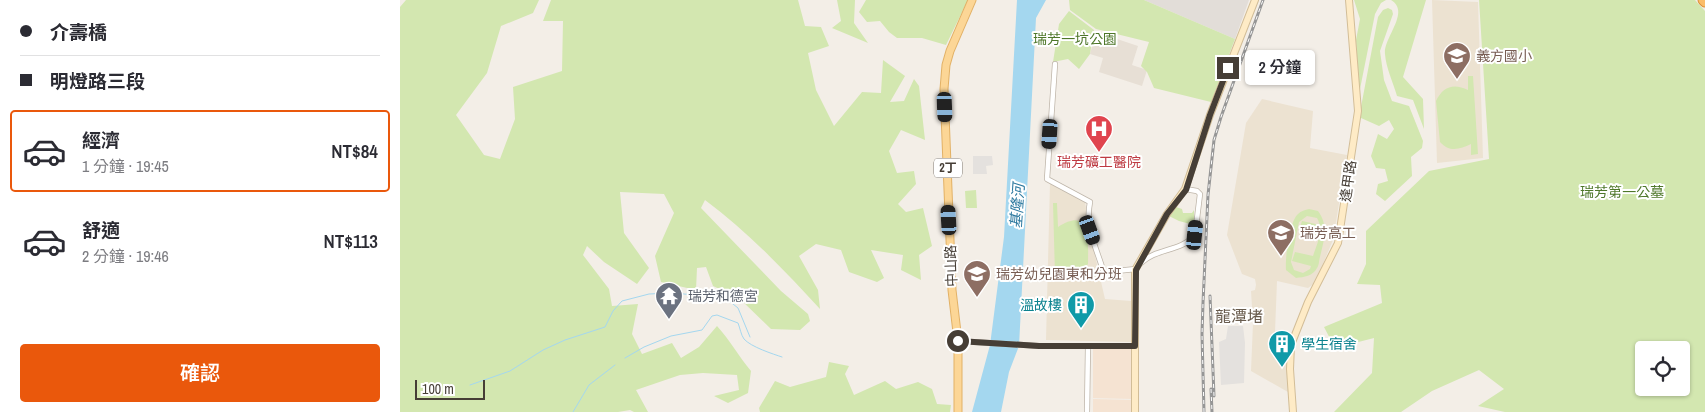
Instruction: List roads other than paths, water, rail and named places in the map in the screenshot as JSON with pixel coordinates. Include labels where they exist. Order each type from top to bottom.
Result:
[{"type":"main road","name":"中山路","points":[[958,341],[952,290],[944,89],[946,65],[950,51],[972,0]]},
{"type":"main road","name":"2丁","points":[[958,341],[958,412]]},
{"type":"street","points":[[1135,412],[1136,270],[1167,214],[1186,190],[1210,115],[1255,0]]},
{"type":"street","name":"逢甲路","points":[[1293,412],[1290,369],[1291,345],[1308,302],[1338,243],[1358,111],[1349,0]]},
{"type":"street","points":[[1055,64],[1047,179],[1090,202],[1087,219],[1106,272],[1136,270],[1148,256],[1185,244],[1195,235],[1200,194],[1197,191],[1186,190]]},
{"type":"street","points":[[958,341],[1039,346],[1135,346]]},
{"type":"street","points":[[1087,412],[1088,346]]},
{"type":"water","name":"基隆河","points":[[1017,0],[1046,0],[1036,18],[1019,346],[1009,372],[1001,412],[972,412],[990,345],[1004,237]]},
{"type":"waterway","points":[[470,385],[510,371],[543,350],[565,340],[605,327],[613,311],[622,301],[649,294],[672,293],[719,297],[728,300],[738,308],[750,337]]},
{"type":"waterway","points":[[625,358],[644,347],[671,336],[702,330],[712,316],[717,315],[738,323],[747,342],[782,357]]},
{"type":"waterway","points":[[573,412],[589,385],[615,365]]},
{"type":"railway","points":[[1204,412],[1203,303],[1208,195],[1214,140],[1263,0]]},
{"type":"railway","points":[[1210,296],[1214,396]]},
{"type":"railway","points":[[1211,389],[1212,412]]},
{"type":"place","name":"義方國小","points":[[1457,80]]},
{"type":"place","name":"瑞芳礦工醫院","points":[[1099,153]]},
{"type":"place","name":"瑞芳高工","points":[[1281,257]]},
{"type":"place","name":"瑞芳幼兒園東和分班","points":[[977,298]]},
{"type":"place","name":"瑞芳和德宮","points":[[669,320]]},
{"type":"place","name":"溫故樓","points":[[1081,329]]},
{"type":"place","name":"學生宿舍","points":[[1282,368]]},
{"type":"district","name":"龍潭堵","points":[[1239,316]]},
{"type":"park label","name":"瑞芳一坑公園","points":[[1075,39]]},
{"type":"park label","name":"瑞芳第一公墓","points":[[1622,192]]}]
